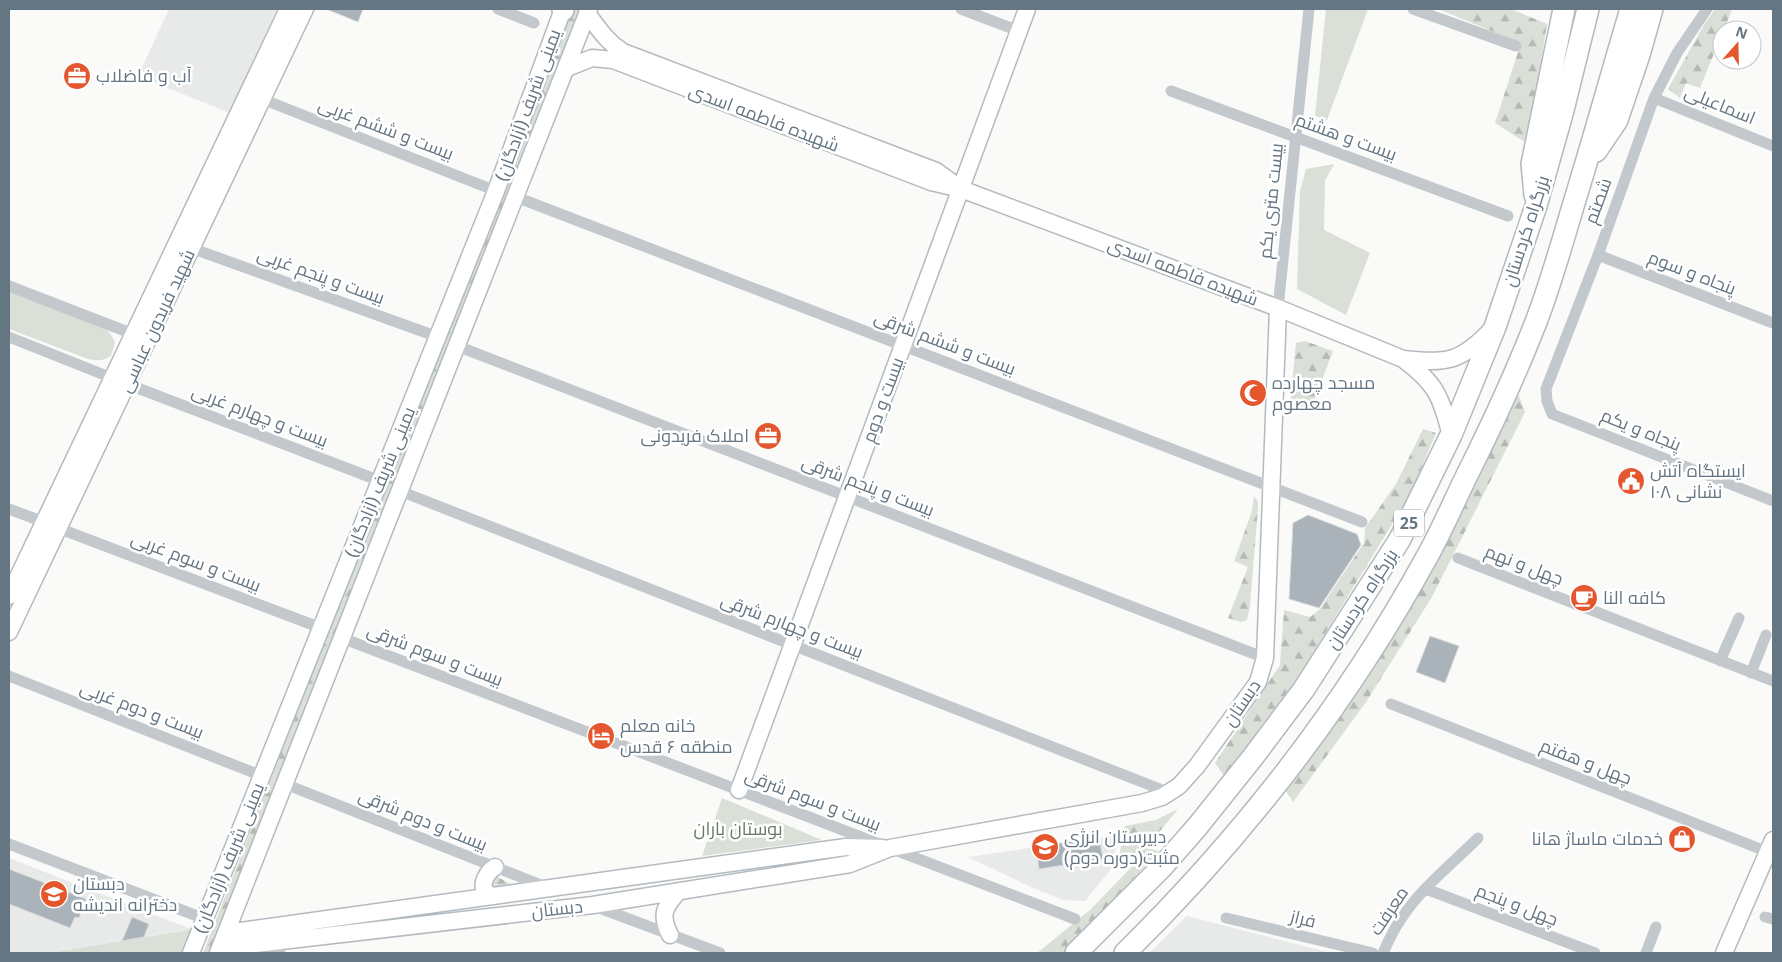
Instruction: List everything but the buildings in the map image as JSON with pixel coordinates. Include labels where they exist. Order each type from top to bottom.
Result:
[{"type":"highway","points":[[1536,206],[1532,164],[1564,9]]},
{"type":"highway","name":"بزرگراه کردستان","points":[[1076,953],[1161,868],[1253,758],[1304,689],[1400,539],[1451,435],[1495,326],[1536,206],[1562,114],[1588,9]]},
{"type":"highway","name":"بزرگراه کردستان","points":[[1125,953],[1171,908],[1263,800],[1309,740],[1356,675],[1394,614],[1429,552],[1506,393],[1536,322],[1554,272],[1631,9]]},
{"type":"highway","points":[[1586,165],[1617,120],[1639,56],[1652,9]]},
{"type":"street","name":"شهید فریدون عباسی","points":[[9,632],[51,525],[236,135],[288,9]]},
{"type":"street","name":"شهید فریدون عباسی","points":[[236,135],[262,99],[305,9]]},
{"type":"street","points":[[498,9],[534,22]]},
{"type":"street","name":"یمینی شریف (آزادگان)","points":[[191,953],[496,191],[563,9]]},
{"type":"street","points":[[961,9],[1019,31]]},
{"type":"street","name":"بیست و دوم","points":[[739,790],[1028,9]]},
{"type":"street","name":"بیست متری یکم","points":[[1278,308],[1309,9]]},
{"type":"street","points":[[1413,9],[1516,46]]},
{"type":"street","name":"شصتم","points":[[1552,414],[1547,402],[1546,389],[1598,256],[1654,98],[1677,53],[1707,9]]},
{"type":"street","name":"یمینی شریف (آزادگان)","points":[[219,951],[588,11]]},
{"type":"street","name":"شهیده فاطمه اسدی","points":[[588,11],[616,54]]},
{"type":"street","name":"شهیده فاطمه اسدی","points":[[567,68],[592,58],[616,54],[932,182],[961,189],[1278,308],[1403,359]]},
{"type":"street","name":"بیست و هشتم","points":[[1171,91],[1508,216]]},
{"type":"street","name":"اسماعیلی","points":[[1654,98],[1773,146]]},
{"type":"street","name":"بیست و ششم غربی","points":[[262,99],[496,191]]},
{"type":"street","name":"بیست و ششم شرقی","points":[[516,197],[1362,522]]},
{"type":"street","name":"بیست و پنجم غربی","points":[[184,245],[438,337]]},
{"type":"street","name":"پنجاه و سوم","points":[[1598,256],[1773,323]]},
{"type":"street","points":[[9,286],[140,337]]},
{"type":"street","name":"دبستان","points":[[219,951],[493,896],[846,847],[890,848],[1142,803],[1170,793],[1197,766],[1258,682],[1265,658],[1278,308]]},
{"type":"street","points":[[1403,359],[1434,362],[1454,358],[1473,348],[1495,326]]},
{"type":"street","name":"بیست و چهارم غربی","points":[[9,337],[380,481]]},
{"type":"street","name":"بیست و پنجم شرقی","points":[[458,346],[1265,658]]},
{"type":"street","points":[[1403,359],[1424,375],[1431,384],[1444,409],[1451,435]]},
{"type":"street","name":"پنجاه و یکم","points":[[1552,414],[1773,501]]},
{"type":"street","name":"بیست و چهارم شرقی","points":[[400,491],[1170,793]]},
{"type":"street","name":"بیست و سوم غربی","points":[[9,509],[322,628]]},
{"type":"street","name":"شهید فریدون عباسی","points":[[9,596],[51,525]]},
{"type":"street","name":"چهل و نهم","points":[[1458,558],[1773,681]]},
{"type":"street","points":[[1720,660],[1739,618]]},
{"type":"street","points":[[1751,673],[1766,635]]},
{"type":"street","name":"بیست و سوم شرقی","points":[[342,638],[1075,919]]},
{"type":"street","name":"بیست و دوم غربی","points":[[9,676],[262,776]]},
{"type":"street","name":"چهل و هفتم","points":[[1390,704],[1771,846]]},
{"type":"street","name":"بیست و دوم شرقی","points":[[285,784],[548,888]]},
{"type":"street","name":"معرفت","points":[[1382,953],[1400,919],[1426,889],[1478,838]]},
{"type":"street","points":[[9,844],[205,919]]},
{"type":"street","points":[[1724,953],[1771,846]]},
{"type":"street","name":"دبستان","points":[[226,933],[280,940],[593,905],[850,864],[890,848]]},
{"type":"street","points":[[493,896],[485,890],[484,880],[486,875],[495,867]]},
{"type":"street","points":[[548,888],[720,953]]},
{"type":"street","name":"چهل و پنجم","points":[[1426,889],[1595,953]]},
{"type":"street","points":[[670,934],[664,917],[669,902],[678,892]]},
{"type":"street","name":"فراز","points":[[1226,918],[1373,953]]},
{"type":"street","points":[[1646,953],[1656,927]]},
{"type":"shaded area","points":[[169,9],[277,9],[230,113],[138,76]]},
{"type":"shaded area","points":[[1119,835],[1111,869],[1085,901],[1063,900],[968,857]]},
{"type":"shaded area","name":"دبستان دخترانه اندیشه","points":[[9,858],[191,929],[50,953],[9,953]]},
{"type":"shaded area","points":[[1187,916],[1331,953],[1149,953]]},
{"type":"green space","points":[[572,9],[583,9],[209,953],[203,953]]},
{"type":"green space","points":[[1326,9],[1368,9],[1327,120],[1315,116]]},
{"type":"green space","points":[[1438,9],[1511,9],[1547,24],[1528,144],[1495,123],[1521,43]]},
{"type":"green space","points":[[1715,9],[1732,9],[1728,20],[1712,20],[1712,59],[1700,88],[1686,83],[1680,98],[1668,89],[1705,23]]},
{"type":"green space","points":[[1334,164],[1325,181],[1324,230],[1370,253],[1346,315],[1297,289],[1300,191],[1306,169]]},
{"type":"green space","points":[[9,290],[103,327],[110,333],[115,342],[111,356],[100,360],[88,359],[9,329]]},
{"type":"green space","points":[[1305,341],[1333,351],[1310,411],[1290,406],[1296,343]]},
{"type":"green space","points":[[1517,391],[1525,412],[1432,597],[1366,702],[1293,802],[1285,789]]},
{"type":"green space","points":[[1423,429],[1436,433],[1410,495],[1302,671],[1225,777],[1215,763],[1280,665],[1284,610],[1310,617],[1319,610],[1364,543],[1365,528],[1396,484]]},
{"type":"green space","points":[[1254,496],[1258,502],[1258,508],[1250,606],[1247,620],[1241,622],[1228,618],[1248,567],[1234,561],[1252,511]]},
{"type":"green space","name":"بوستان باران","points":[[722,798],[822,840],[702,856]]},
{"type":"green space","points":[[1178,809],[1146,848],[1159,851],[1079,938],[1062,953],[1037,953],[1090,910],[1143,855],[1119,857],[1125,826],[1156,820]]},
{"type":"green space","points":[[494,875],[514,886],[491,889],[491,876]]},
{"type":"green space","points":[[193,929],[182,953],[50,953]]},
{"type":"place","name":"آب و فاضلاب","points":[[77,76]]},
{"type":"place","name":"مسجد چهارده معصوم","points":[[1253,393]]},
{"type":"place","name":"املاک فریدونی","points":[[768,436]]},
{"type":"place","name":"ایستگاه آتش نشانی ۱۰۸","points":[[1631,481]]},
{"type":"place","name":"کافه النا","points":[[1584,598]]},
{"type":"place","name":"خانه معلم منطقه ۶ قدس","points":[[601,736]]},
{"type":"place","name":"خدمات ماساژ هانا","points":[[1682,839]]},
{"type":"place","name":"دبیرستان انرژی مثبت(دوره دوم)","points":[[1045,847]]},
{"type":"place","name":"دبستان دخترانه اندیشه","points":[[54,894]]}]
